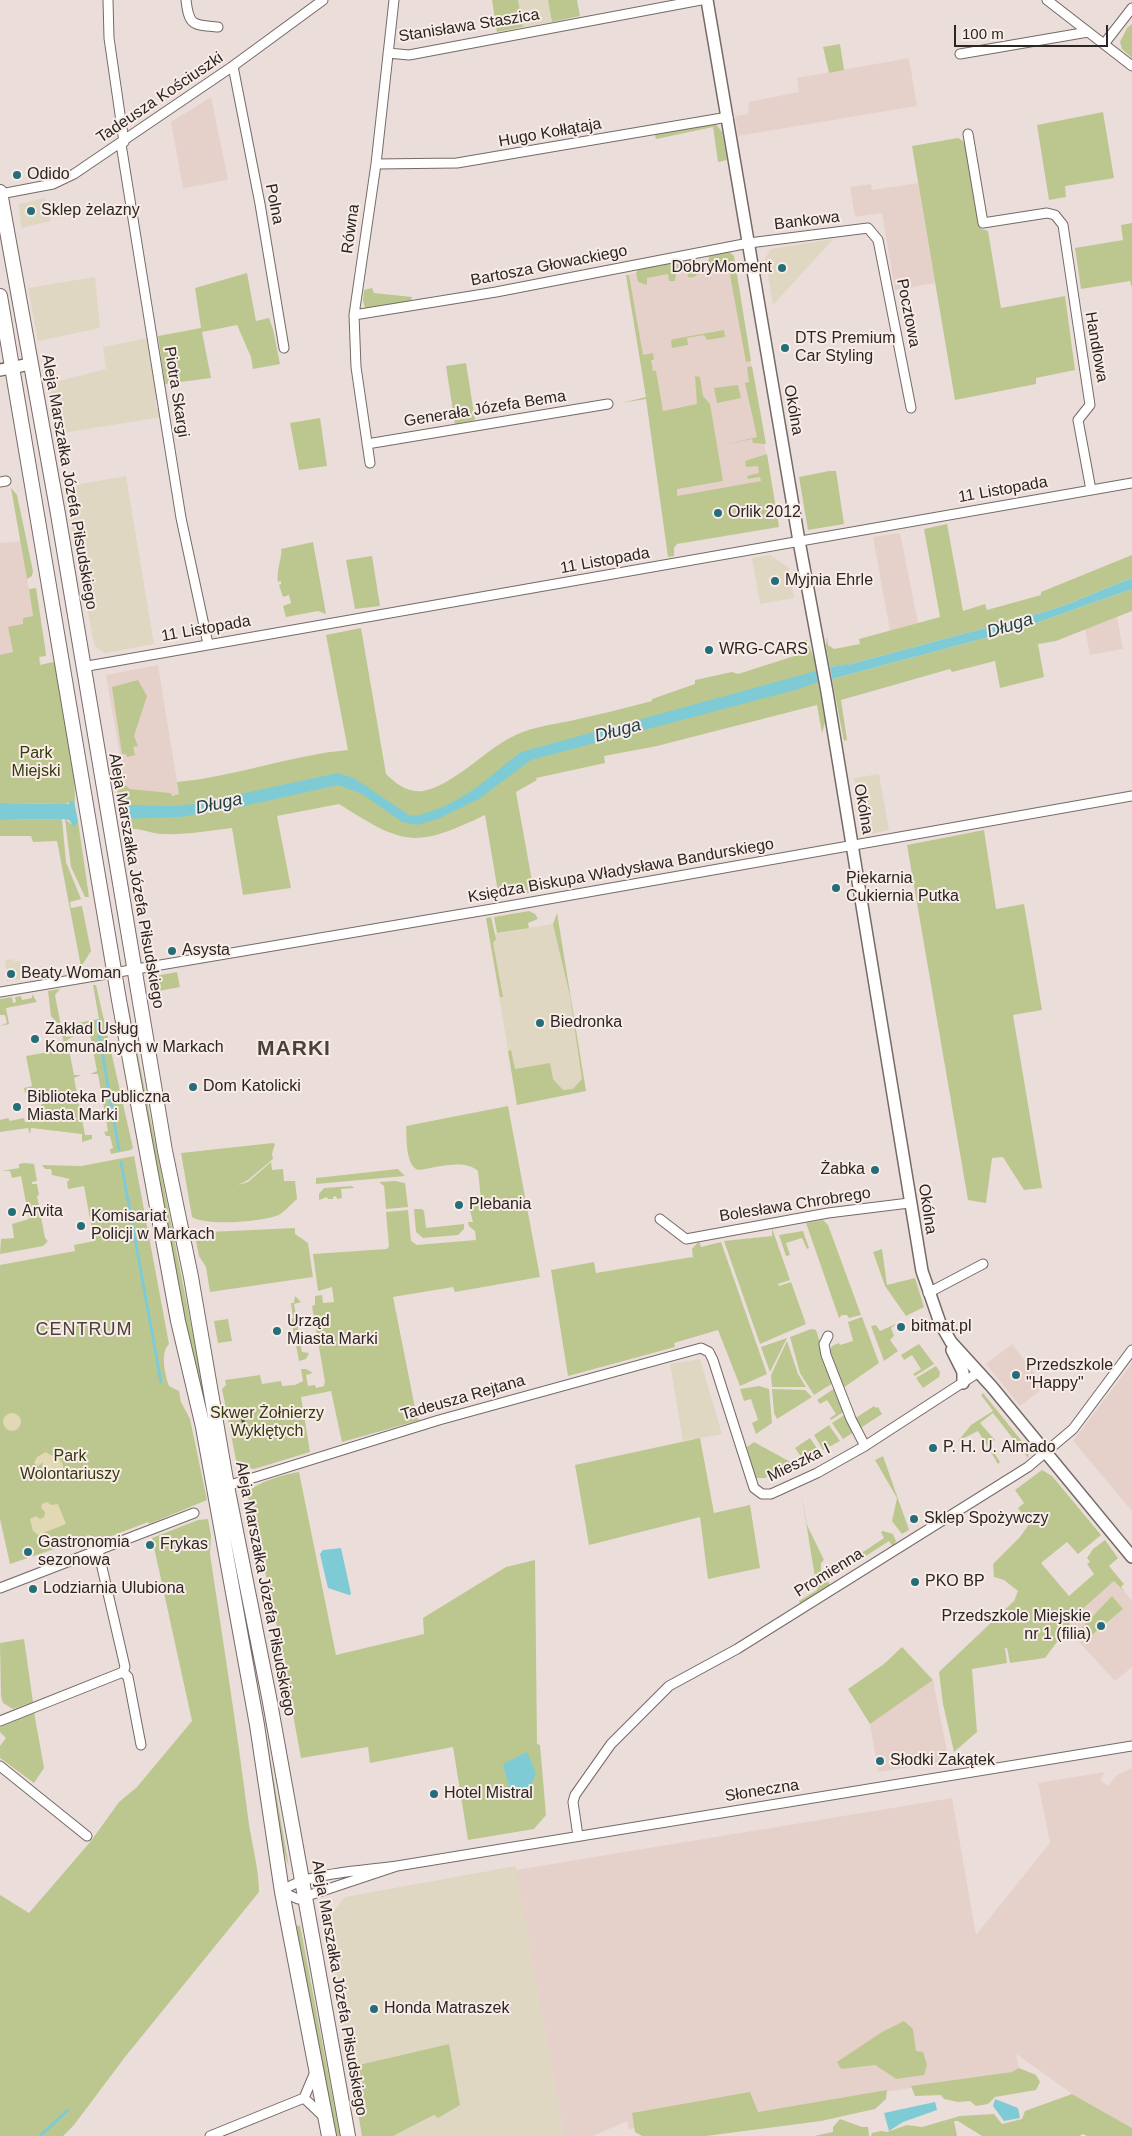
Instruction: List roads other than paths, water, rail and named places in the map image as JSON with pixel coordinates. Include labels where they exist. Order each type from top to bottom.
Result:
[{"type":"main road","name":"Aleja Marszałka Józefa Piłsudskiego","points":[[0,193],[133,970],[227,1486],[269,1697],[348,2136]]},
{"type":"main road","name":"Aleja Marszałka Józefa Piłsudskiego","points":[[0,296],[4,367],[85,794],[114,973],[178,1321],[197,1399],[218,1509],[257,1725],[282,1892],[329,2136]]},
{"type":"street","name":"Piotra Skargi","points":[[108,0],[109,38],[122,143],[182,524],[208,644]]},
{"type":"street","points":[[186,0],[189,20],[193,24],[218,27]]},
{"type":"street","points":[[306,0],[306,12]]},
{"type":"street","name":"Tadeusza Kościuszki","points":[[0,193],[64,180],[122,143],[233,66],[323,0]]},
{"type":"street","name":"Równa","points":[[370,463],[356,367],[354,315],[376,164],[394,0]]},
{"type":"street","name":"Stanisława Staszica","points":[[388,54],[408,54],[701,0]]},
{"type":"street","name":"Okólna","points":[[707,0],[853,846],[909,1203],[918,1254],[928,1292],[948,1337],[1132,1557]]},
{"type":"street","points":[[1046,0],[1132,66]]},
{"type":"street","points":[[1104,44],[1132,8]]},
{"type":"street","points":[[960,54],[1088,32]]},
{"type":"street","name":"Polna","points":[[233,66],[260,204],[284,348]]},
{"type":"street","name":"Hugo Kołłątaja","points":[[376,164],[456,164],[728,117]]},
{"type":"street","name":"Handlowa","points":[[968,134],[983,223],[1047,213],[1055,215],[1062,225],[1090,405],[1078,420],[1090,490]]},
{"type":"street","name":"Bankowa","points":[[749,243],[868,228]]},
{"type":"street","name":"Pocztowa","points":[[868,228],[878,240],[911,408]]},
{"type":"street","name":"Bartosza Głowackiego","points":[[354,315],[496,292],[749,243]]},
{"type":"street","points":[[4,367],[30,364]]},
{"type":"street","name":"Generała Józefa Bema","points":[[367,444],[608,404]]},
{"type":"street","name":"11 Listopada","points":[[82,667],[1132,483]]},
{"type":"street","name":"Księdza Biskupa Władysława Bandurskiego","points":[[0,992],[853,846],[1132,796]]},
{"type":"street","name":"Bolesława Chrobrego","points":[[660,1219],[686,1239],[828,1213],[909,1203]]},
{"type":"street","points":[[928,1292],[983,1264]]},
{"type":"street","points":[[828,1336],[824,1344],[826,1355],[851,1419],[865,1446]]},
{"type":"street","points":[[948,1337],[952,1353],[963,1372],[964,1382]]},
{"type":"street","name":"Tadeusza Rejtana","points":[[227,1486],[439,1420],[701,1348],[709,1352]]},
{"type":"street","name":"Promienna","points":[[578,1836],[573,1802],[575,1795],[611,1744],[669,1686],[737,1650],[1023,1470],[1073,1429],[1132,1350]]},
{"type":"street","name":"Mieszka I","points":[[709,1352],[730,1409],[754,1488],[759,1493],[771,1494],[799,1482],[865,1446],[979,1372]]},
{"type":"street","points":[[0,1588],[194,1512]]},
{"type":"street","points":[[0,1721],[121,1673],[124,1668],[98,1550]]},
{"type":"street","points":[[121,1673],[128,1677],[141,1745]]},
{"type":"street","name":"Słoneczna","points":[[282,1892],[290,1884],[302,1881],[1132,1746]]},
{"type":"street","points":[[0,1766],[87,1836]]},
{"type":"street","name":"Słoneczna","points":[[305,1897],[397,1866]]},
{"type":"street","points":[[282,1892],[294,1898],[305,1897]]},
{"type":"street","points":[[210,2136],[304,2098],[315,2069]]},
{"type":"street","points":[[304,2098],[325,2118]]},
{"type":"water","name":"Długa","points":[[1132,578],[1132,589],[1019,629],[832,679],[830,667],[844,665],[845,663],[847,665],[1034,615],[1063,606]]},
{"type":"water","name":"Długa","points":[[816,671],[818,682],[799,689],[531,760],[479,799],[438,819],[417,825],[402,822],[362,794],[338,785],[240,807],[180,817],[121,819],[119,805],[174,806],[194,804],[338,773],[354,778],[409,815],[418,815],[457,800],[521,752]]},
{"type":"water","points":[[69,801],[74,801],[78,821],[74,827],[69,820],[62,819],[0,820],[0,803],[69,804]]},
{"type":"water","points":[[341,1548],[351,1594],[349,1595],[328,1588],[320,1554],[323,1550]]},
{"type":"water","points":[[527,1752],[536,1773],[531,1786],[519,1792],[510,1792],[503,1764]]},
{"type":"water","points":[[995,2099],[1018,2108],[1020,2118],[1004,2121],[993,2106]]},
{"type":"water","points":[[935,2102],[937,2110],[903,2122],[889,2131],[884,2113]]},
{"type":"waterway","points":[[97,1022],[119,1150]]},
{"type":"waterway","points":[[121,1162],[161,1382]]},
{"type":"waterway","points":[[40,2136],[68,2110]]},
{"type":"railway","points":[[242,1415],[246,1437]]},
{"type":"place","name":"Odido","points":[[17,175]]},
{"type":"place","name":"Sklep żelazny","points":[[31,211]]},
{"type":"place","name":"DobryMoment","points":[[782,268]]},
{"type":"place","name":"DTS Premium Car Styling","points":[[785,348]]},
{"type":"place","name":"Orlik 2012","points":[[718,513]]},
{"type":"place","name":"Myjnia Ehrle","points":[[775,581]]},
{"type":"place","name":"WRG-CARS","points":[[709,650]]},
{"type":"place","name":"Piekarnia Cukiernia Putka","points":[[836,888]]},
{"type":"place","name":"Asysta","points":[[172,951]]},
{"type":"place","name":"Beaty Woman","points":[[11,974]]},
{"type":"place","name":"Biedronka","points":[[540,1023]]},
{"type":"place","name":"Zakład Usług Komunalnych w Markach","points":[[35,1039]]},
{"type":"place","name":"Dom Katolicki","points":[[193,1087]]},
{"type":"place","name":"Biblioteka Publiczna Miasta Marki","points":[[17,1107]]},
{"type":"place","name":"Żabka","points":[[875,1170]]},
{"type":"place","name":"Plebania","points":[[459,1205]]},
{"type":"place","name":"Arvita","points":[[12,1212]]},
{"type":"place","name":"Komisariat Policji w Markach","points":[[81,1226]]},
{"type":"place","name":"bitmat.pl","points":[[901,1327]]},
{"type":"place","name":"Urząd Miasta Marki","points":[[277,1331]]},
{"type":"place","name":"Przedszkole \"Happy\"","points":[[1016,1375]]},
{"type":"place","name":"P. H. U. Almado","points":[[933,1448]]},
{"type":"place","name":"Sklep Spożywczy","points":[[914,1519]]},
{"type":"place","name":"Frykas","points":[[150,1545]]},
{"type":"place","name":"Gastronomia sezonowa","points":[[28,1552]]},
{"type":"place","name":"PKO BP","points":[[915,1582]]},
{"type":"place","name":"Lodziarnia Ulubiona","points":[[33,1589]]},
{"type":"place","name":"Przedszkole Miejskie nr 1 (filia)","points":[[1101,1626]]},
{"type":"place","name":"Słodki Zakątek","points":[[880,1761]]},
{"type":"place","name":"Hotel Mistral","points":[[434,1794]]},
{"type":"place","name":"Honda Matraszek","points":[[374,2009]]},
{"type":"district","name":"MARKI","points":[[294,1049]]},
{"type":"district","name":"CENTRUM","points":[[84,1330]]},
{"type":"park label","name":"Park Miejski","points":[[36,763]]},
{"type":"park label","name":"Skwer Żołnierzy Wyklętych","points":[[267,1423]]},
{"type":"park label","name":"Park Wolontariuszy","points":[[70,1466]]}]
